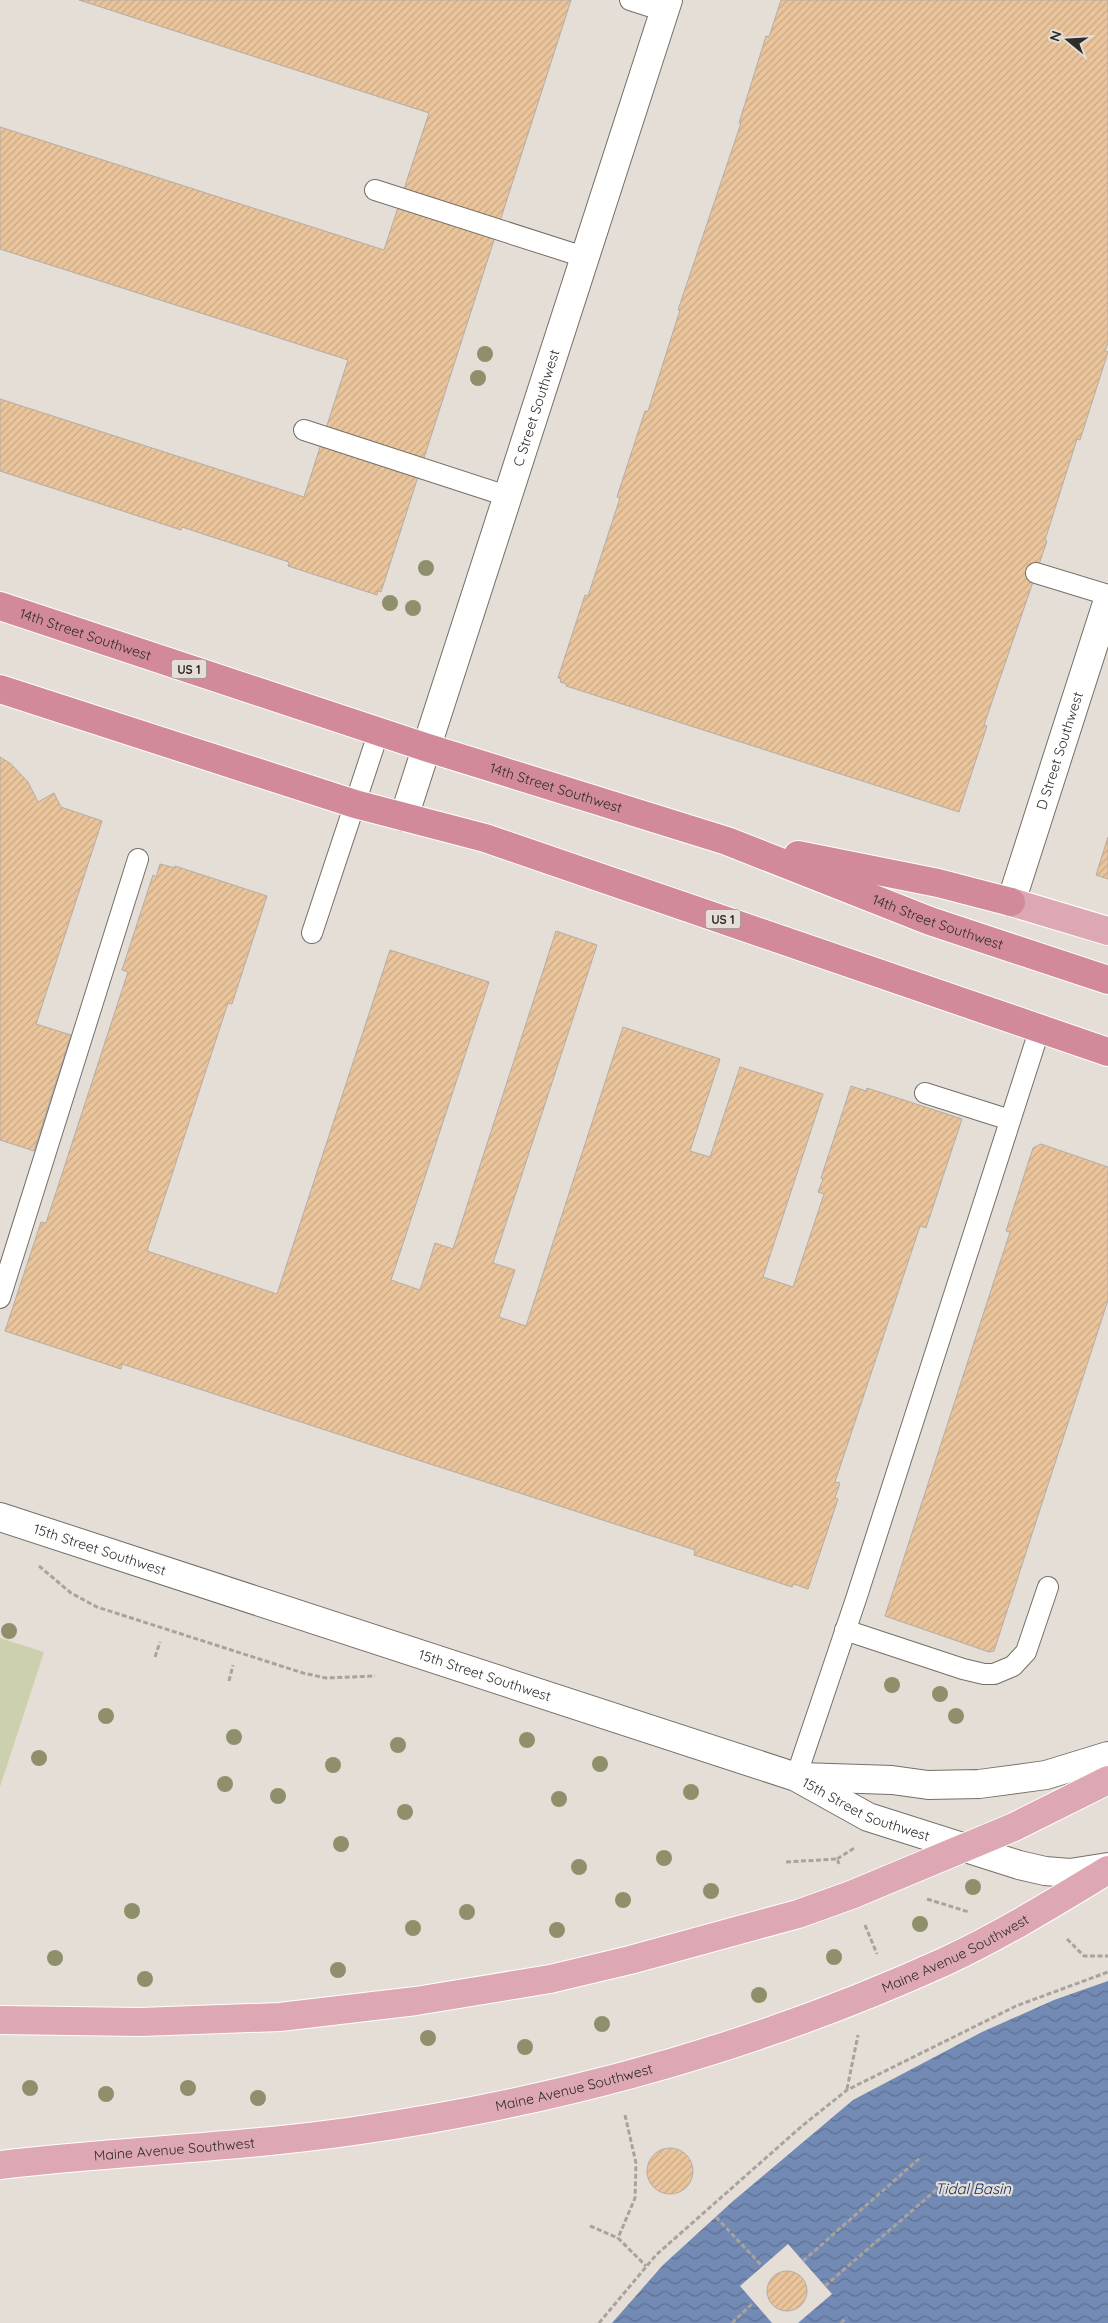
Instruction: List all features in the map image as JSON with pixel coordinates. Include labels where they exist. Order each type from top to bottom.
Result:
[{"type":"highway","name":"14th Street Southwest","points":[[0,606],[425,747],[727,841],[930,921],[1108,980]]},
{"type":"highway","points":[[0,689],[355,804],[404,816]]},
{"type":"highway","name":"US 1","points":[[404,816],[485,838],[1108,1052]]},
{"type":"highway","points":[[727,841],[938,884],[1011,902]]},
{"type":"main road","name":"C Street Southwest","points":[[404,816],[666,5]]},
{"type":"main road","name":"D Street Southwest","points":[[1011,902],[1108,600]]},
{"type":"main road","points":[[1011,902],[1108,931]]},
{"type":"main road","name":"15th Street Southwest","points":[[0,1516],[796,1777],[868,1817],[962,1848],[1046,1871],[1070,1873],[1108,1868]]},
{"type":"main road","points":[[796,1777],[892,1780],[928,1785],[971,1784],[1046,1775],[1108,1756]]},
{"type":"main road","points":[[0,2020],[140,2022],[280,2017],[348,2011],[494,1990],[550,1979],[630,1960],[798,1914],[852,1895],[1014,1828],[1108,1780]]},
{"type":"main road","name":"Maine Avenue Southwest","points":[[0,2165],[233,2144],[351,2131],[441,2117],[565,2091],[702,2054],[829,2009],[946,1961],[1007,1930],[1108,1868]]},
{"type":"lane","points":[[630,0],[666,5]]},
{"type":"lane","points":[[375,190],[584,257]]},
{"type":"lane","points":[[304,430],[507,496]]},
{"type":"lane","points":[[1036,573],[1108,595]]},
{"type":"lane","points":[[312,933],[379,731]]},
{"type":"lane","points":[[0,1298],[138,859]]},
{"type":"lane","points":[[796,1777],[1040,1028]]},
{"type":"lane","points":[[925,1093],[1010,1120]]},
{"type":"lane","points":[[845,1630],[963,1670],[994,1674],[1013,1666],[1026,1652],[1048,1587]]},
{"type":"path","points":[[33,1561],[71,1593],[97,1607],[303,1673],[326,1678],[381,1677]]},
{"type":"path","points":[[155,1658],[160,1642]]},
{"type":"path","points":[[229,1681],[233,1665]]},
{"type":"path","points":[[786,1862],[837,1859],[858,1846]]},
{"type":"path","points":[[837,1859],[842,1871]]},
{"type":"path","points":[[918,1896],[977,1914]]},
{"type":"path","points":[[863,1922],[878,1955]]},
{"type":"path","points":[[1067,1939],[1084,1956],[1108,1956]]},
{"type":"path","points":[[599,2323],[656,2255],[802,2126],[847,2090],[1016,2006],[1108,1972]]},
{"type":"path","points":[[847,2090],[858,2035]]},
{"type":"path","points":[[618,2238],[635,2198],[636,2163],[624,2115]]},
{"type":"path","points":[[803,2261],[921,2158]]},
{"type":"path","points":[[825,2286],[944,2183]]},
{"type":"path","points":[[716,2217],[762,2266]]},
{"type":"path","points":[[590,2226],[618,2238],[646,2266]]},
{"type":"path","points":[[732,2323],[754,2302]]},
{"type":"path","points":[[841,2323],[847,2317]]},
{"type":"green space","points":[[0,1638],[44,1652],[0,1787]]},
{"type":"water","name":"Tidal Basin","points":[[1108,1981],[1108,2323],[612,2323],[663,2265],[732,2202],[853,2100],[982,2032],[1054,2000]]},
{"type":"pier","points":[[788,2244],[832,2294],[798,2323],[772,2323],[740,2286]]},
{"type":"building","points":[[79,0],[571,0],[381,592],[378,591],[377,595],[288,566],[289,562],[182,527],[181,530],[0,471],[0,399],[304,497],[348,360],[0,249],[0,127],[384,250],[429,113]]},
{"type":"building","points":[[781,0],[1108,0],[1108,343],[1105,351],[1108,352],[1080,440],[1077,439],[1045,540],[1047,541],[984,725],[987,726],[959,812],[566,686],[567,684],[560,682],[561,679],[558,678],[585,595],[588,596],[620,498],[617,497],[645,411],[648,411],[680,310],[678,310],[741,123],[739,123],[766,36],[769,37]]},
{"type":"building","points":[[0,757],[11,764],[28,782],[38,802],[54,793],[61,807],[102,821],[36,1024],[71,1035],[34,1151],[0,1140]]},
{"type":"building","points":[[1108,837],[1108,879],[1096,875]]},
{"type":"building","points":[[160,864],[175,868],[175,866],[267,896],[232,1004],[228,1003],[147,1251],[277,1294],[390,950],[489,982],[391,1280],[420,1290],[435,1243],[453,1249],[556,931],[597,945],[493,1263],[515,1270],[499,1317],[526,1326],[623,1027],[720,1059],[690,1151],[710,1157],[740,1067],[823,1094],[763,1277],[793,1287],[824,1194],[818,1192],[823,1179],[821,1178],[851,1086],[866,1091],[867,1088],[962,1119],[926,1228],[920,1226],[835,1482],[840,1483],[835,1498],[838,1499],[808,1589],[794,1584],[792,1587],[694,1555],[695,1550],[122,1364],[121,1369],[5,1331],[41,1222],[46,1223],[128,972],[122,970],[153,875],[156,877]]},
{"type":"building","points":[[1041,1144],[1108,1167],[1108,1300],[994,1651],[989,1652],[885,1616],[1010,1232],[1006,1231],[1033,1148]]},
{"type":"building","points":[[675,2148],[687,2154],[692,2162],[692,2180],[687,2188],[679,2193],[665,2194],[653,2188],[648,2180],[647,2166],[653,2154],[661,2149]]},
{"type":"building","points":[[791,2271],[798,2274],[804,2280],[807,2291],[806,2299],[798,2308],[791,2311],[783,2311],[776,2308],[768,2299],[767,2287],[770,2280],[779,2272]]}]
